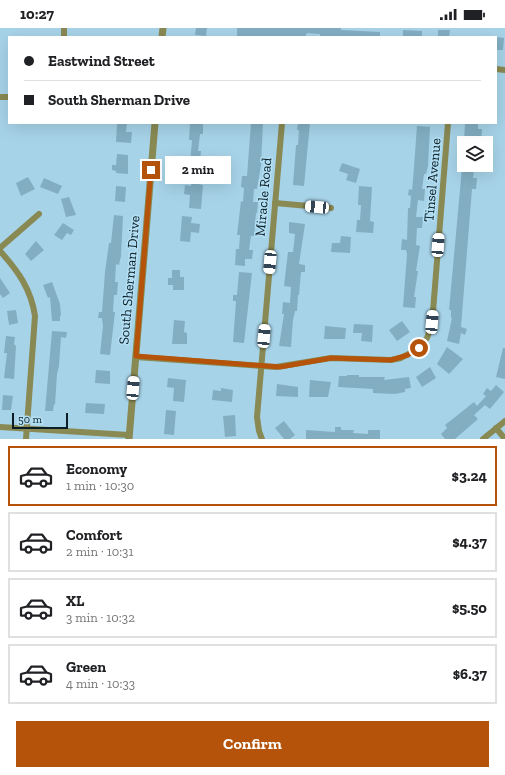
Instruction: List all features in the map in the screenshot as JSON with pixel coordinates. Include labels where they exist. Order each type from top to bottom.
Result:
[{"type":"street","name":"South Sherman Drive","points":[[129,437],[155,124]]},
{"type":"street","name":"Miracle Road","points":[[262,439],[257,417],[282,124]]},
{"type":"street","name":"Tinsel Avenue","points":[[261,366],[280,367],[338,358],[391,360],[401,358],[414,352],[425,341],[432,324],[448,124]]},
{"type":"street","points":[[275,203],[331,208]]},
{"type":"street","points":[[26,439],[36,330],[34,310],[29,292],[23,280],[0,249],[39,214]]},
{"type":"street","points":[[136,356],[261,366]]},
{"type":"street","points":[[483,439],[505,421]]},
{"type":"street","points":[[0,427],[129,437]]},
{"type":"street","points":[[496,428],[505,439]]},
{"type":"building","points":[[196,28],[207,28],[206,36],[195,35]]},
{"type":"building","points":[[237,28],[341,28],[341,30],[380,32],[380,36],[320,36],[320,34],[307,33],[306,36],[237,36]]},
{"type":"building","points":[[403,30],[422,31],[422,36],[403,36]]},
{"type":"building","points":[[438,30],[450,30],[449,36],[438,36]]},
{"type":"building","points":[[497,37],[504,38],[503,50],[497,50]]},
{"type":"building","points":[[117,124],[127,124],[126,132],[132,132],[131,143],[116,142]]},
{"type":"building","points":[[190,124],[203,124],[203,134],[200,134],[198,151],[201,151],[198,184],[203,185],[201,209],[189,208],[190,195],[184,194],[185,185],[191,186],[193,174],[185,174],[186,164],[190,164],[192,140],[189,140]]},
{"type":"building","points":[[251,124],[263,124],[261,165],[257,189],[254,189],[253,202],[258,202],[257,213],[254,236],[251,236],[249,250],[253,250],[252,259],[245,259],[245,266],[235,265],[236,249],[239,249],[240,235],[237,235],[241,201],[243,202],[244,188],[241,187],[242,176],[247,176]]},
{"type":"building","points":[[298,124],[310,124],[304,186],[293,185],[296,145],[298,145],[299,130],[297,130]]},
{"type":"building","points":[[465,124],[478,124],[478,129],[482,129],[482,136],[464,136]]},
{"type":"building","points":[[417,126],[430,127],[428,166],[426,174],[424,174],[422,189],[425,189],[424,201],[418,200],[416,217],[423,217],[422,228],[417,228],[416,245],[420,246],[416,271],[418,271],[414,297],[416,297],[415,308],[403,307],[407,254],[406,250],[401,250],[402,239],[407,240],[408,208],[410,208],[411,196],[408,195],[409,189],[412,190]]},
{"type":"building","points":[[117,154],[128,155],[128,174],[116,173],[116,171],[112,170],[112,165],[116,165]]},
{"type":"building","points":[[342,163],[360,169],[356,183],[346,180],[348,174],[339,171]]},
{"type":"building","points":[[462,172],[474,172],[473,178],[477,178],[476,189],[472,189],[461,327],[467,329],[465,335],[461,333],[459,344],[447,341],[452,318],[451,310],[449,310]]},
{"type":"building","points":[[28,177],[35,189],[21,196],[16,183]]},
{"type":"building","points":[[44,178],[62,186],[58,194],[40,187]]},
{"type":"building","points":[[116,186],[126,187],[125,202],[115,201]]},
{"type":"building","points":[[359,186],[372,187],[370,221],[374,222],[373,233],[356,232],[357,220],[360,220],[361,205],[358,205]]},
{"type":"building","points":[[69,197],[76,215],[66,217],[61,199]]},
{"type":"building","points":[[114,215],[123,216],[121,256],[119,265],[116,264],[115,282],[118,282],[117,295],[114,295],[113,312],[115,312],[110,355],[100,354],[103,326],[102,318],[98,318],[99,312],[102,312],[105,272],[109,243],[111,243]]},
{"type":"building","points":[[182,216],[192,217],[191,223],[200,224],[199,233],[191,232],[190,242],[180,241]]},
{"type":"building","points":[[289,222],[305,224],[299,264],[305,265],[305,272],[301,272],[297,311],[295,311],[293,320],[291,347],[279,346],[284,314],[282,314],[283,302],[290,303],[291,287],[284,286],[288,252],[293,252],[295,234],[289,233]]},
{"type":"building","points":[[63,223],[74,230],[71,235],[67,233],[62,240],[54,235]]},
{"type":"building","points":[[341,236],[351,237],[350,253],[331,252],[332,243],[340,243]]},
{"type":"building","points":[[36,241],[44,250],[31,261],[25,254]]},
{"type":"building","points":[[172,270],[180,270],[180,277],[184,277],[184,290],[173,290],[173,285],[168,285],[168,278],[172,278]]},
{"type":"building","points":[[239,272],[252,273],[244,343],[233,342],[236,301],[233,301],[233,295],[237,295]]},
{"type":"building","points":[[0,278],[10,293],[3,298],[0,294]]},
{"type":"building","points":[[52,282],[60,304],[60,321],[52,321],[50,297],[48,298],[43,285]]},
{"type":"building","points":[[16,310],[18,323],[9,325],[7,311]]},
{"type":"building","points":[[174,320],[185,321],[184,332],[187,333],[187,344],[172,344]]},
{"type":"building","points":[[402,321],[410,332],[397,341],[389,330]]},
{"type":"building","points":[[354,324],[373,325],[372,342],[361,341],[362,333],[353,333]]},
{"type":"building","points":[[325,326],[346,328],[345,339],[324,339]]},
{"type":"building","points":[[52,331],[67,332],[66,338],[61,337],[55,405],[54,404],[53,411],[45,411]]},
{"type":"building","points":[[6,336],[15,337],[14,344],[16,346],[14,379],[4,378],[7,353],[4,353]]},
{"type":"building","points":[[447,347],[463,359],[449,374],[437,364]]},
{"type":"building","points":[[503,348],[505,348],[505,379],[496,377]]},
{"type":"building","points":[[430,367],[436,378],[422,387],[416,377]]},
{"type":"building","points":[[96,370],[110,371],[110,384],[95,383]]},
{"type":"building","points":[[359,375],[359,377],[385,377],[384,380],[409,377],[411,388],[405,389],[405,392],[395,394],[373,393],[373,389],[338,387],[339,376]]},
{"type":"building","points":[[168,378],[186,380],[184,402],[173,401],[174,388],[167,387]]},
{"type":"building","points":[[310,380],[331,382],[328,397],[309,397]]},
{"type":"building","points":[[277,384],[298,387],[298,397],[276,396]]},
{"type":"building","points":[[496,385],[504,392],[490,409],[485,405],[474,415],[478,419],[455,439],[445,439],[441,434],[447,428],[445,425],[474,402],[477,406],[486,396],[483,394],[487,388],[491,391]]},
{"type":"building","points":[[221,388],[233,390],[232,402],[212,400],[213,390],[221,391]]},
{"type":"building","points":[[3,395],[13,396],[11,410],[2,410]]},
{"type":"building","points":[[86,403],[105,404],[104,414],[85,413]]},
{"type":"building","points":[[166,410],[176,411],[174,435],[164,434]]},
{"type":"building","points":[[235,415],[236,436],[225,437],[223,416]]},
{"type":"building","points":[[284,421],[295,435],[290,439],[284,439],[275,428]]},
{"type":"building","points":[[335,427],[341,427],[341,430],[354,430],[353,433],[368,434],[368,439],[306,439],[306,430],[335,432]]},
{"type":"building","points":[[368,430],[380,430],[380,439],[368,439]]},
{"type":"route","points":[[151,170],[136,356],[280,367],[331,358],[346,357],[391,360],[408,355],[419,348]]}]
